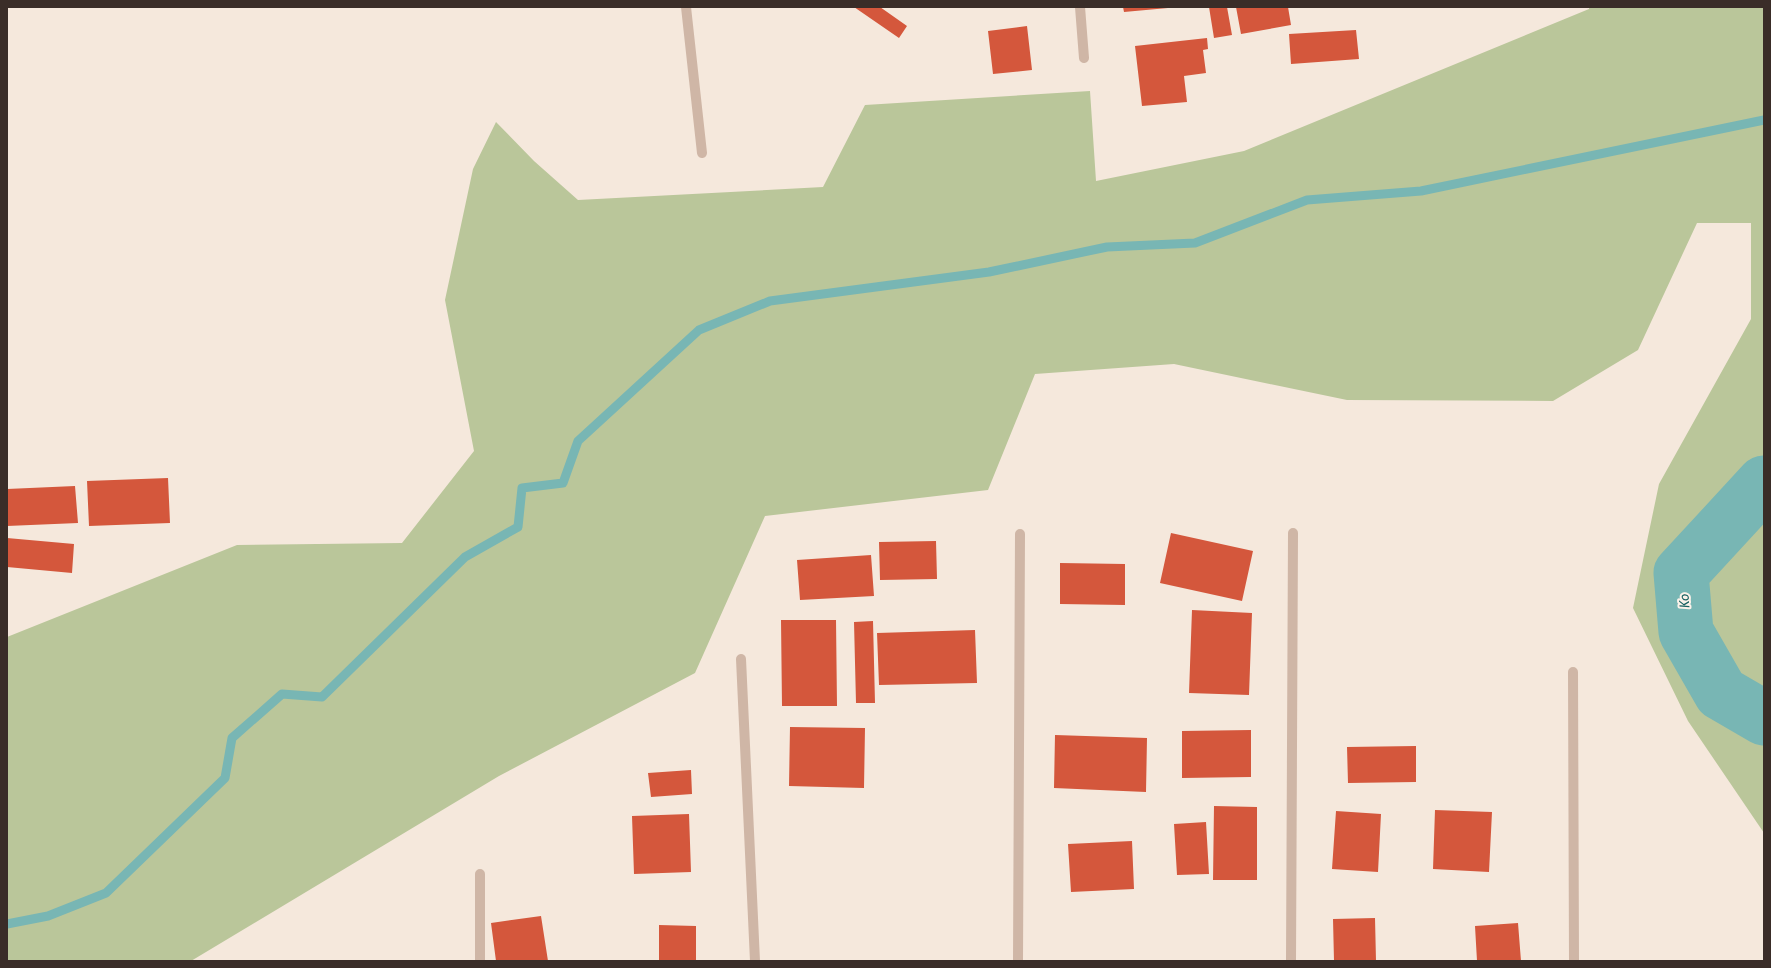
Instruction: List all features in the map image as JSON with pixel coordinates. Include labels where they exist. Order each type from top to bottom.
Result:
[{"type":"street","points":[[686,7],[702,153]]},
{"type":"street","points":[[1080,7],[1084,58]]},
{"type":"street","points":[[1291,961],[1293,533]]},
{"type":"street","points":[[1018,961],[1020,534]]},
{"type":"street","points":[[741,659],[755,961]]},
{"type":"street","points":[[1573,672],[1574,961]]},
{"type":"street","points":[[480,874],[480,961]]},
{"type":"green space","points":[[1589,7],[1764,7],[1764,833],[1688,721],[1633,608],[1659,484],[1751,319],[1751,223],[1697,223],[1638,350],[1553,401],[1347,400],[1174,364],[1035,374],[988,490],[765,516],[695,673],[499,776],[191,961],[7,961],[7,637],[237,545],[402,543],[474,451],[445,300],[473,169],[496,122],[534,161],[578,200],[823,187],[865,105],[1090,91],[1096,181],[1244,151],[1589,9]]},
{"type":"building","points":[[854,7],[880,7],[907,26],[899,38]]},
{"type":"building","points":[[1123,7],[1168,7],[1168,8],[1124,12]]},
{"type":"building","points":[[1209,7],[1227,7],[1232,35],[1214,38]]},
{"type":"building","points":[[1236,7],[1288,7],[1291,25],[1241,34]]},
{"type":"building","points":[[1027,26],[1032,70],[993,74],[988,31]]},
{"type":"building","points":[[1356,30],[1359,59],[1291,64],[1289,34]]},
{"type":"building","points":[[1207,38],[1208,49],[1203,50],[1206,73],[1184,76],[1187,102],[1142,106],[1135,46]]},
{"type":"building","points":[[168,478],[170,523],[89,526],[87,481]]},
{"type":"building","points":[[75,486],[78,523],[7,526],[7,489]]},
{"type":"building","points":[[1171,533],[1253,551],[1242,601],[1160,583]]},
{"type":"building","points":[[7,538],[74,544],[72,573],[7,567]]},
{"type":"building","points":[[936,541],[937,579],[880,580],[879,542]]},
{"type":"building","points":[[871,555],[874,596],[800,600],[797,560]]},
{"type":"building","points":[[1060,563],[1125,564],[1125,605],[1060,604]]},
{"type":"building","points":[[1192,610],[1252,613],[1249,695],[1189,693]]},
{"type":"building","points":[[781,620],[836,620],[837,706],[782,706]]},
{"type":"building","points":[[873,621],[875,703],[856,703],[854,622]]},
{"type":"building","points":[[975,630],[977,683],[879,685],[877,633]]},
{"type":"building","points":[[790,727],[865,728],[864,788],[789,786]]},
{"type":"building","points":[[1251,730],[1251,777],[1182,778],[1182,731]]},
{"type":"building","points":[[1055,735],[1147,738],[1146,792],[1054,788]]},
{"type":"building","points":[[1416,746],[1416,782],[1348,783],[1347,747]]},
{"type":"building","points":[[691,770],[692,794],[651,797],[648,773]]},
{"type":"building","points":[[1214,806],[1257,807],[1257,880],[1213,880]]},
{"type":"building","points":[[1435,810],[1492,812],[1489,872],[1433,869]]},
{"type":"building","points":[[1336,811],[1381,814],[1378,872],[1332,869]]},
{"type":"building","points":[[689,814],[691,872],[634,874],[632,816]]},
{"type":"building","points":[[1206,822],[1209,874],[1177,875],[1174,824]]},
{"type":"building","points":[[1132,841],[1134,889],[1071,892],[1068,844]]},
{"type":"building","points":[[541,916],[548,961],[496,961],[491,923]]},
{"type":"building","points":[[1375,918],[1376,961],[1334,961],[1333,919]]},
{"type":"building","points":[[1518,923],[1521,961],[1477,961],[1475,926]]},
{"type":"building","points":[[659,925],[696,926],[696,961],[659,961]]},
{"type":"waterway","points":[[7,924],[48,916],[106,893],[225,778],[232,738],[282,694],[322,697],[465,557],[518,527],[522,488],[563,483],[578,441],[699,330],[770,301],[989,272],[1107,247],[1195,243],[1307,200],[1421,191],[1764,120]]},
{"type":"waterway","name":"Ko","points":[[1764,483],[1681,573],[1686,632],[1721,693],[1764,718]]}]
